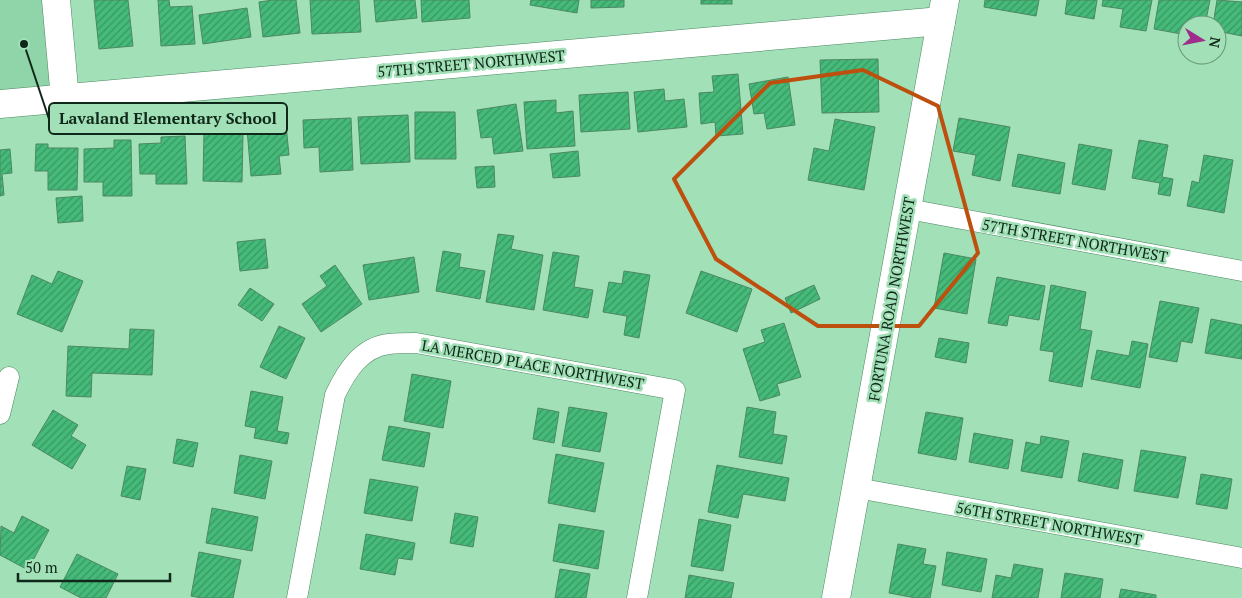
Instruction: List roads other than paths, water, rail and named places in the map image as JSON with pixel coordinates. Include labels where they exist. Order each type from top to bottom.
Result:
[{"type":"street","points":[[56,0],[65,99]]},
{"type":"street","name":"57TH STREET NORTHWEST","points":[[0,104],[943,10]]},
{"type":"street","name":"FORTUNA ROAD NORTHWEST","points":[[836,598],[943,10]]},
{"type":"street","name":"57TH STREET NORTHWEST","points":[[908,209],[1242,270]]},
{"type":"street","name":"LA MERCED PLACE NORTHWEST","points":[[297,598],[335,395],[346,372],[363,354],[386,344],[416,343],[675,390],[637,598]]},
{"type":"street","points":[[0,414],[9,377]]},
{"type":"street","name":"56TH STREET NORTHWEST","points":[[857,488],[1242,558]]},
{"type":"place","name":"Lavaland Elementary School","points":[[24,44]]}]
